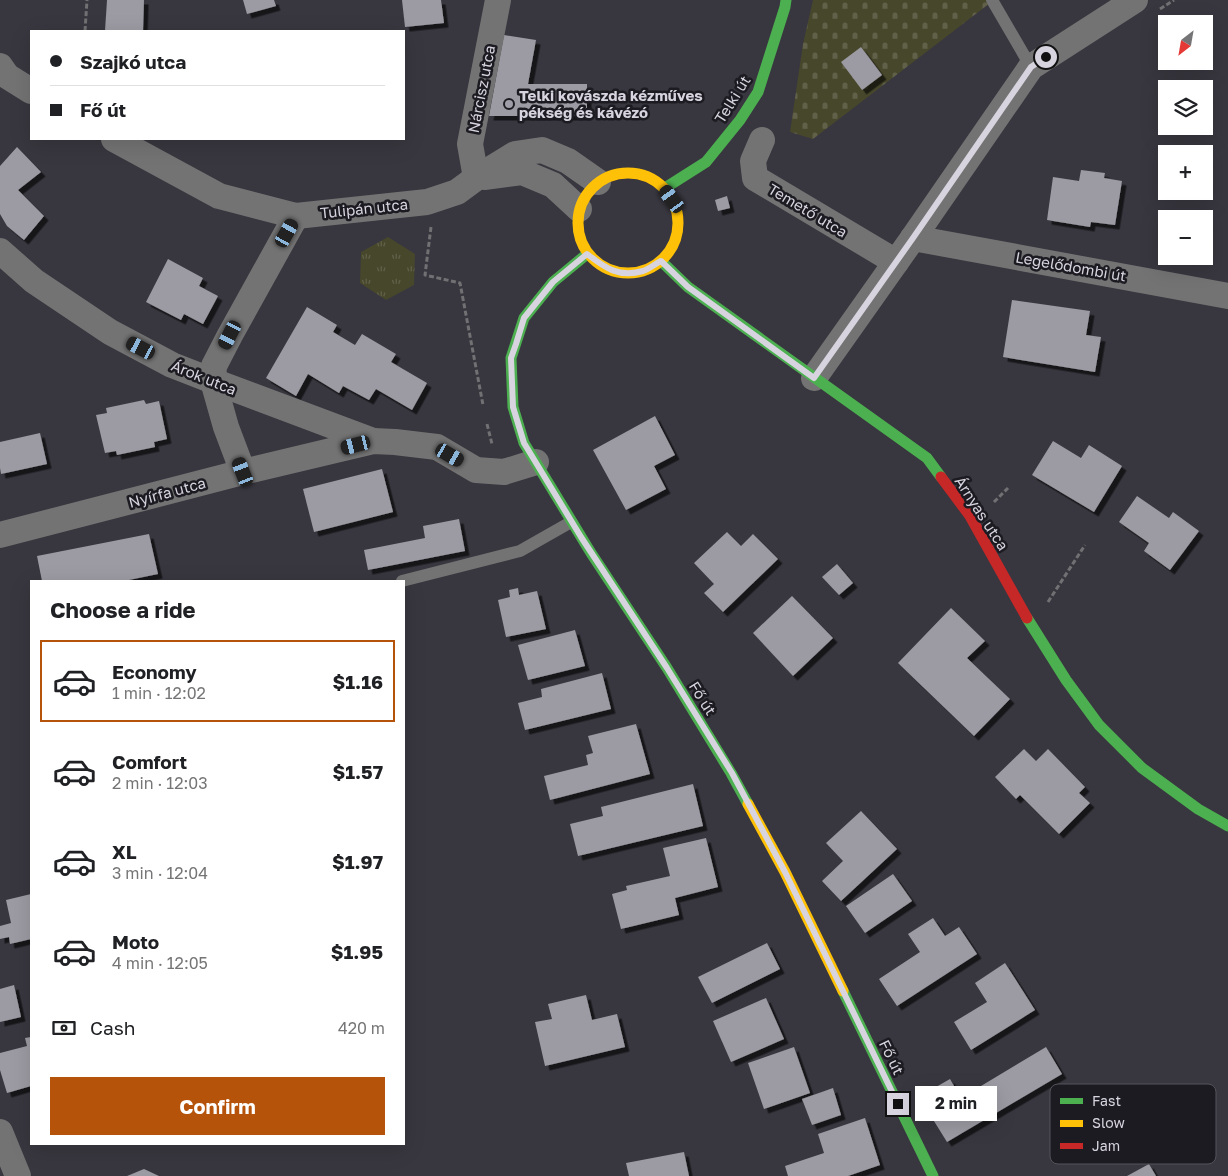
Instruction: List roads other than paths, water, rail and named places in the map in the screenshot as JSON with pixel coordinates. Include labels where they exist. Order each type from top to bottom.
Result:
[{"type":"main road","name":"Telki út","points":[[665,188],[706,162],[740,120],[758,92],[786,0]]},
{"type":"main road","points":[[625,172],[640,174],[665,188],[675,206],[678,226],[676,239],[670,251],[661,261],[644,271],[624,274],[605,268],[587,254],[578,234],[577,222],[579,209],[586,194],[598,182],[611,175],[625,172]]},
{"type":"main road","name":"Fő út","points":[[587,254],[553,282],[524,318],[511,358],[513,407],[524,443],[571,522],[667,668],[732,773],[785,872],[933,1176]]},
{"type":"main road","name":"Árnyas utca","points":[[661,261],[688,287],[927,458],[970,516],[1029,622],[1066,680],[1099,725],[1142,768],[1198,809],[1228,826]]},
{"type":"street","name":"Nárcisz utca","points":[[476,178],[470,144],[498,0]]},
{"type":"street","points":[[814,378],[1031,67],[1136,0]]},
{"type":"street","points":[[0,66],[7,76],[30,90]]},
{"type":"street","name":"Tulipán utca","points":[[116,140],[219,196],[296,216],[427,202],[457,192],[514,154],[542,150],[568,161],[598,182]]},
{"type":"street","name":"Temető utca","points":[[762,140],[753,161],[755,178],[896,262]]},
{"type":"street","name":"Tulipán utca","points":[[476,178],[522,172],[553,185],[579,209]]},
{"type":"street","points":[[243,472],[226,427],[213,381],[214,366],[296,216]]},
{"type":"street","name":"Legelődombi út","points":[[913,238],[1228,296]]},
{"type":"street","name":"Árok utca","points":[[0,251],[34,281],[110,332],[172,365],[373,441]]},
{"type":"street","name":"Nyírfa utca","points":[[0,535],[243,472],[373,441],[437,447],[476,470],[504,472],[536,462]]},
{"type":"street","points":[[0,1132],[18,1176]]},
{"type":"lane","points":[[992,0],[1031,67]]},
{"type":"lane","points":[[405,580],[520,551],[571,522]]},
{"type":"place","name":"Telki kovászda kézműves pékség és kávézó","points":[[509,104]]}]
